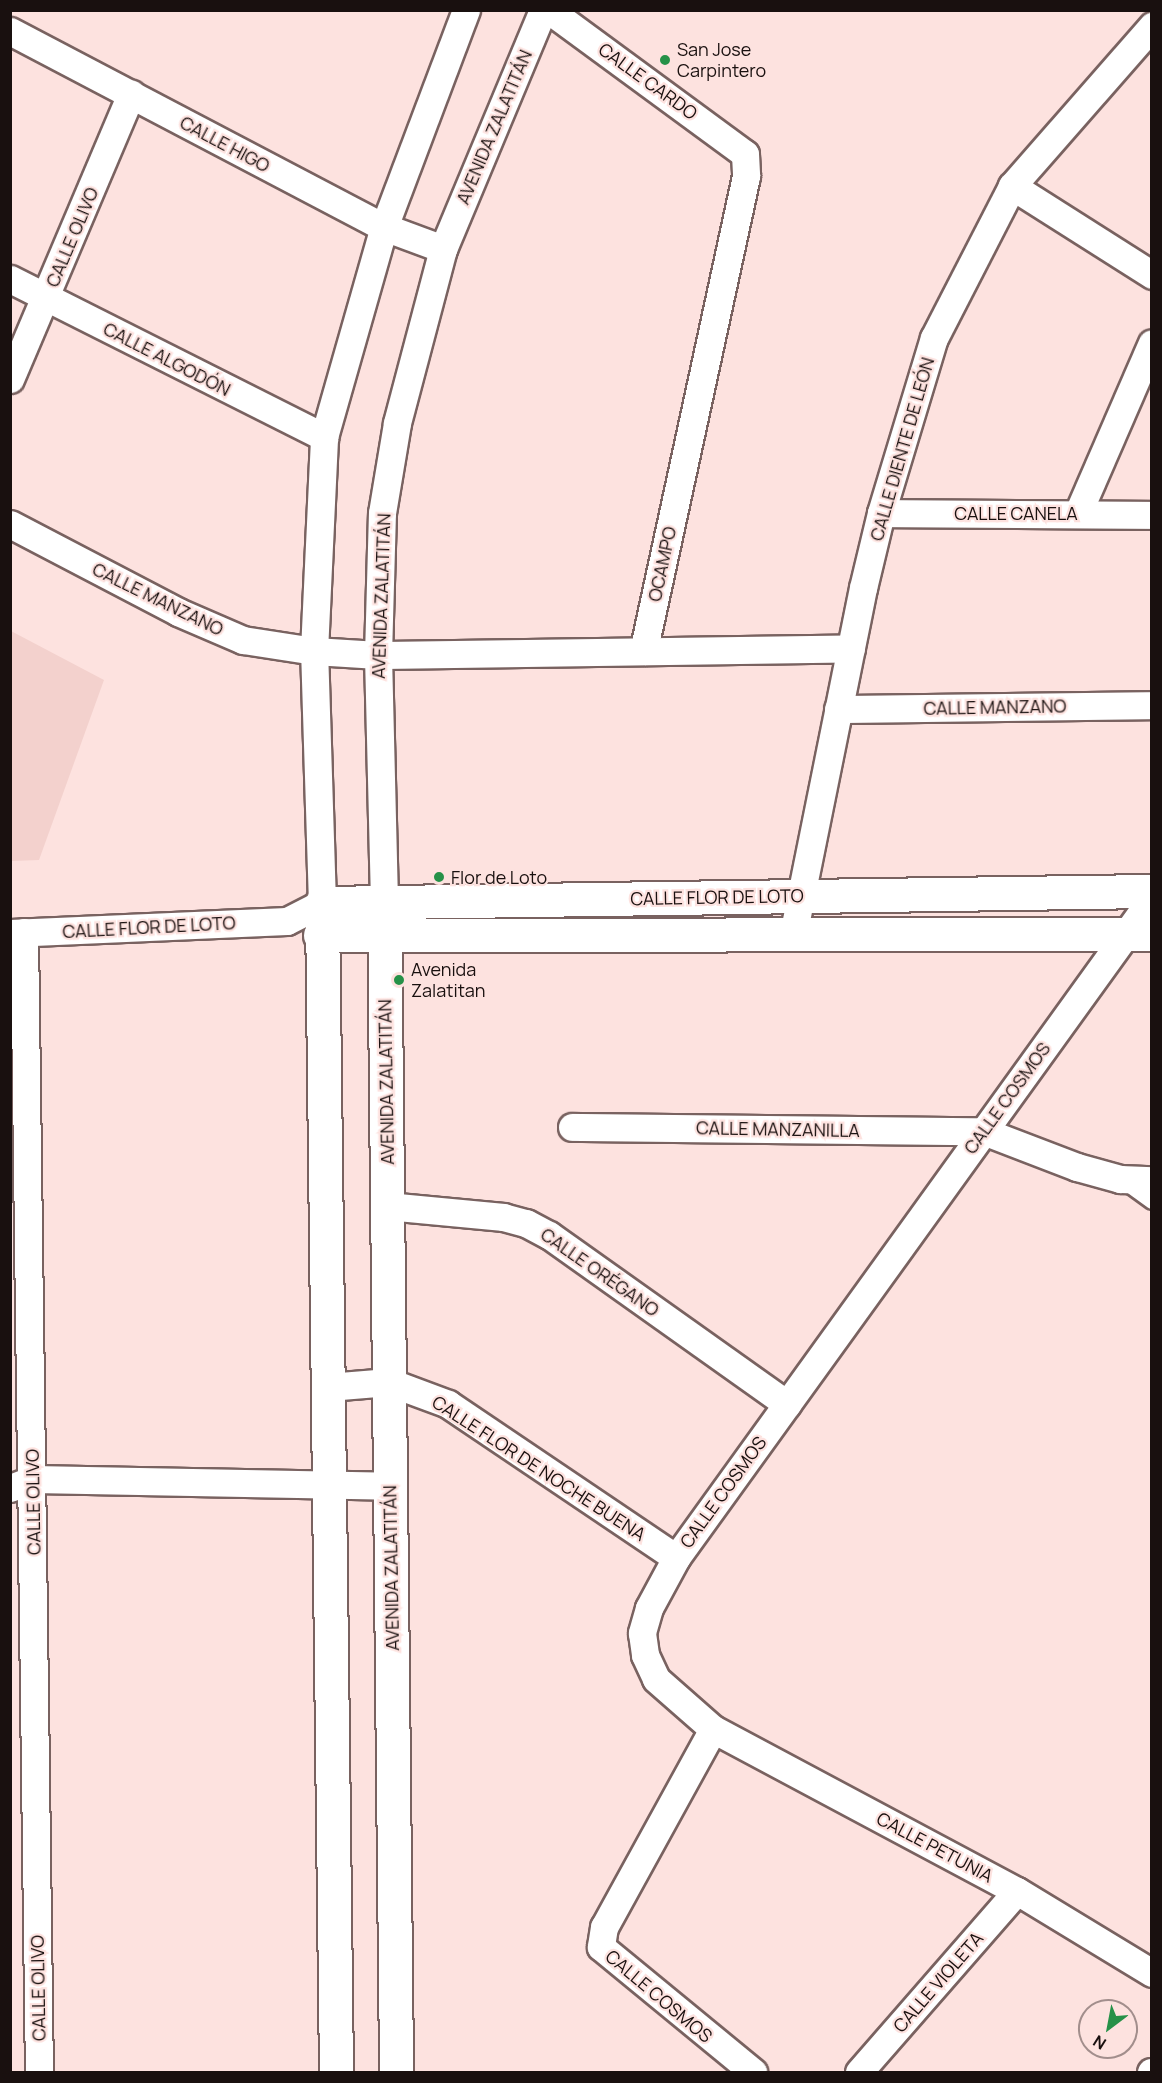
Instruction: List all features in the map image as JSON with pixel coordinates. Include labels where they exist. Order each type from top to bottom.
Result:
[{"type":"street","points":[[336,2073],[320,935],[322,903],[314,651],[324,438],[384,227],[466,10]]},
{"type":"street","name":"AVENIDA ZALATITÁN","points":[[396,2073],[385,937],[378,654],[382,513],[397,423],[443,249],[543,10]]},
{"type":"street","name":"CALLE CARDO","points":[[549,10],[745,154]]},
{"type":"street","name":"CALLE DIENTE DE LEÓN","points":[[793,935],[850,648],[881,513],[934,339],[1012,186],[1143,52],[1152,26]]},
{"type":"street","name":"CALLE HIGO","points":[[10,31],[384,227],[443,249]]},
{"type":"street","name":"CALLE OLIVO","points":[[10,379],[131,94]]},
{"type":"street","name":"OCAMPO","points":[[644,651],[746,176],[745,154]]},
{"type":"street","points":[[1012,186],[1152,275]]},
{"type":"street","name":"CALLE ALGODÓN","points":[[10,279],[324,438]]},
{"type":"street","points":[[1078,513],[1152,344]]},
{"type":"street","name":"CALLE CANELA","points":[[881,513],[1152,515]]},
{"type":"street","name":"CALLE MANZANO","points":[[10,524],[178,612],[243,640],[314,651]]},
{"type":"street","points":[[314,651],[378,654],[850,648]]},
{"type":"street","name":"CALLE MANZANO","points":[[838,709],[1152,705]]},
{"type":"street","name":"CALLE FLOR DE LOTO","points":[[17,933],[287,921],[322,903],[1152,891]]},
{"type":"street","name":"CALLE COSMOS","points":[[753,2073],[601,1947],[604,1927],[713,1729],[671,1696],[656,1679],[645,1655],[642,1633],[649,1608],[676,1558],[983,1131],[1139,934],[1152,898]]},
{"type":"street","name":"CALLE FLOR DE LOTO","points":[[287,921],[320,935],[385,937],[1139,934]]},
{"type":"street","name":"CALLE OLIVO","points":[[17,933],[22,1484],[39,2073]]},
{"type":"street","name":"CALLE MANZANILLA","points":[[572,1127],[983,1131],[1120,1179],[1152,1180]]},
{"type":"street","name":"CALLE ORÉGANO","points":[[387,1206],[503,1217],[526,1223],[549,1234],[787,1404]]},
{"type":"street","name":"CALLE FLOR DE NOCHE BUENA","points":[[328,1387],[389,1382],[448,1404],[676,1558]]},
{"type":"street","points":[[22,1484],[390,1486]]},
{"type":"street","name":"CALLE PETUNIA","points":[[713,1729],[1017,1891],[1152,1973]]},
{"type":"street","name":"CALLE VIOLETA","points":[[859,2073],[1017,1891]]},
{"type":"lane","points":[[1120,1179],[1152,1202]]},
{"type":"shaded area","points":[[11,631],[104,680],[39,860],[11,861]]},
{"type":"place","name":"San Jose Carpintero","points":[[665,60]]},
{"type":"place","name":"Flor de Loto","points":[[439,877]]},
{"type":"place","name":"Avenida Zalatitan","points":[[399,980]]}]
